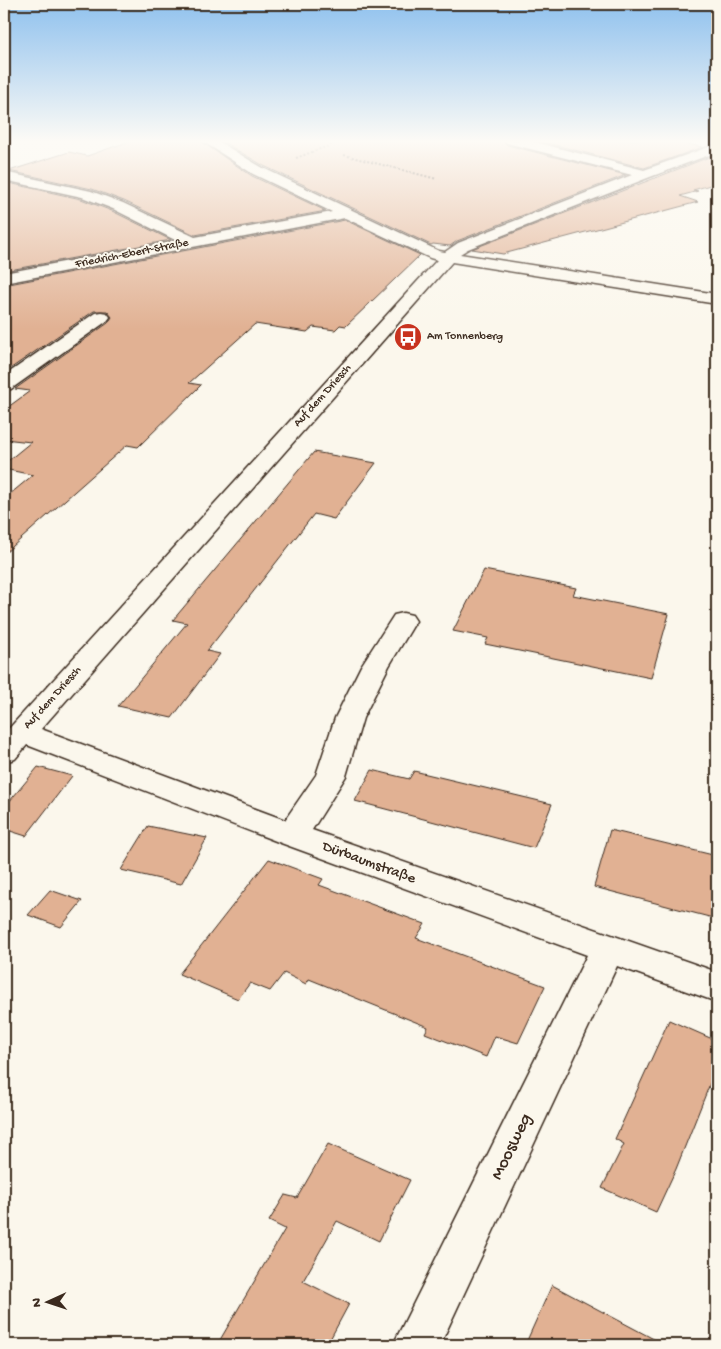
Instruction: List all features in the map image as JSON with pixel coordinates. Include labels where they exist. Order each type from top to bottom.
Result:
[{"type":"street","points":[[110,203],[194,243]]},
{"type":"street","points":[[326,203],[423,250],[449,257],[717,299]]},
{"type":"street","name":"Auf dem Driesch","points":[[13,742],[449,257],[463,246],[572,203]]},
{"type":"street","name":"Friedrich-Ebert-Straße","points":[[4,278],[348,213]]},
{"type":"street","points":[[7,380],[101,317]]},
{"type":"street","points":[[292,835],[331,776],[349,718],[375,666],[402,621]]},
{"type":"street","name":"Dürbaumstraße","points":[[13,742],[292,835],[717,987]]},
{"type":"street","name":"Moosweg","points":[[416,1345],[608,948]]},
{"type":"building","points":[[4,203],[91,203],[171,240],[4,271]]},
{"type":"building","points":[[128,203],[309,203],[326,211],[195,235]]},
{"type":"building","points":[[342,203],[554,203],[457,241],[450,246],[431,245]]},
{"type":"building","points":[[591,203],[694,203],[503,254],[472,249]]},
{"type":"building","points":[[345,220],[420,255],[346,326],[340,325],[335,330],[313,327],[307,332],[255,324],[189,383],[201,385],[138,447],[127,445],[4,554],[4,499],[33,475],[4,469],[4,464],[31,442],[4,439],[4,410],[30,391],[15,389],[108,323],[112,317],[107,311],[94,311],[4,373],[4,285]]},
{"type":"building","points":[[314,452],[376,463],[334,519],[314,514],[207,651],[220,654],[172,718],[118,706],[187,623],[173,620]]},
{"type":"building","points":[[484,570],[576,588],[573,595],[669,614],[651,678],[485,644],[488,638],[453,631]]},
{"type":"building","points":[[38,767],[72,776],[26,836],[4,829],[4,808]]},
{"type":"building","points":[[372,770],[409,779],[414,771],[552,804],[534,848],[355,801]]},
{"type":"building","points":[[148,826],[207,838],[181,884],[121,870]]},
{"type":"building","points":[[610,830],[717,856],[717,919],[594,887]]},
{"type":"building","points":[[269,859],[323,879],[319,885],[425,924],[416,938],[545,986],[518,1043],[495,1036],[486,1057],[425,1033],[428,1027],[309,979],[306,984],[284,973],[270,991],[250,983],[238,999],[179,974]]},
{"type":"building","points":[[50,890],[82,901],[61,927],[28,915]]},
{"type":"building","points":[[669,1020],[717,1041],[717,1066],[676,1169],[656,1212],[602,1188],[624,1144],[615,1139]]},
{"type":"building","points":[[328,1144],[410,1180],[379,1241],[337,1221],[303,1281],[349,1304],[327,1345],[217,1345],[285,1229],[269,1221],[285,1195],[297,1198]]},
{"type":"building","points":[[552,1285],[665,1345],[525,1345]]},
{"type":"place","name":"Am Tonnenberg","points":[[408,337]]}]
